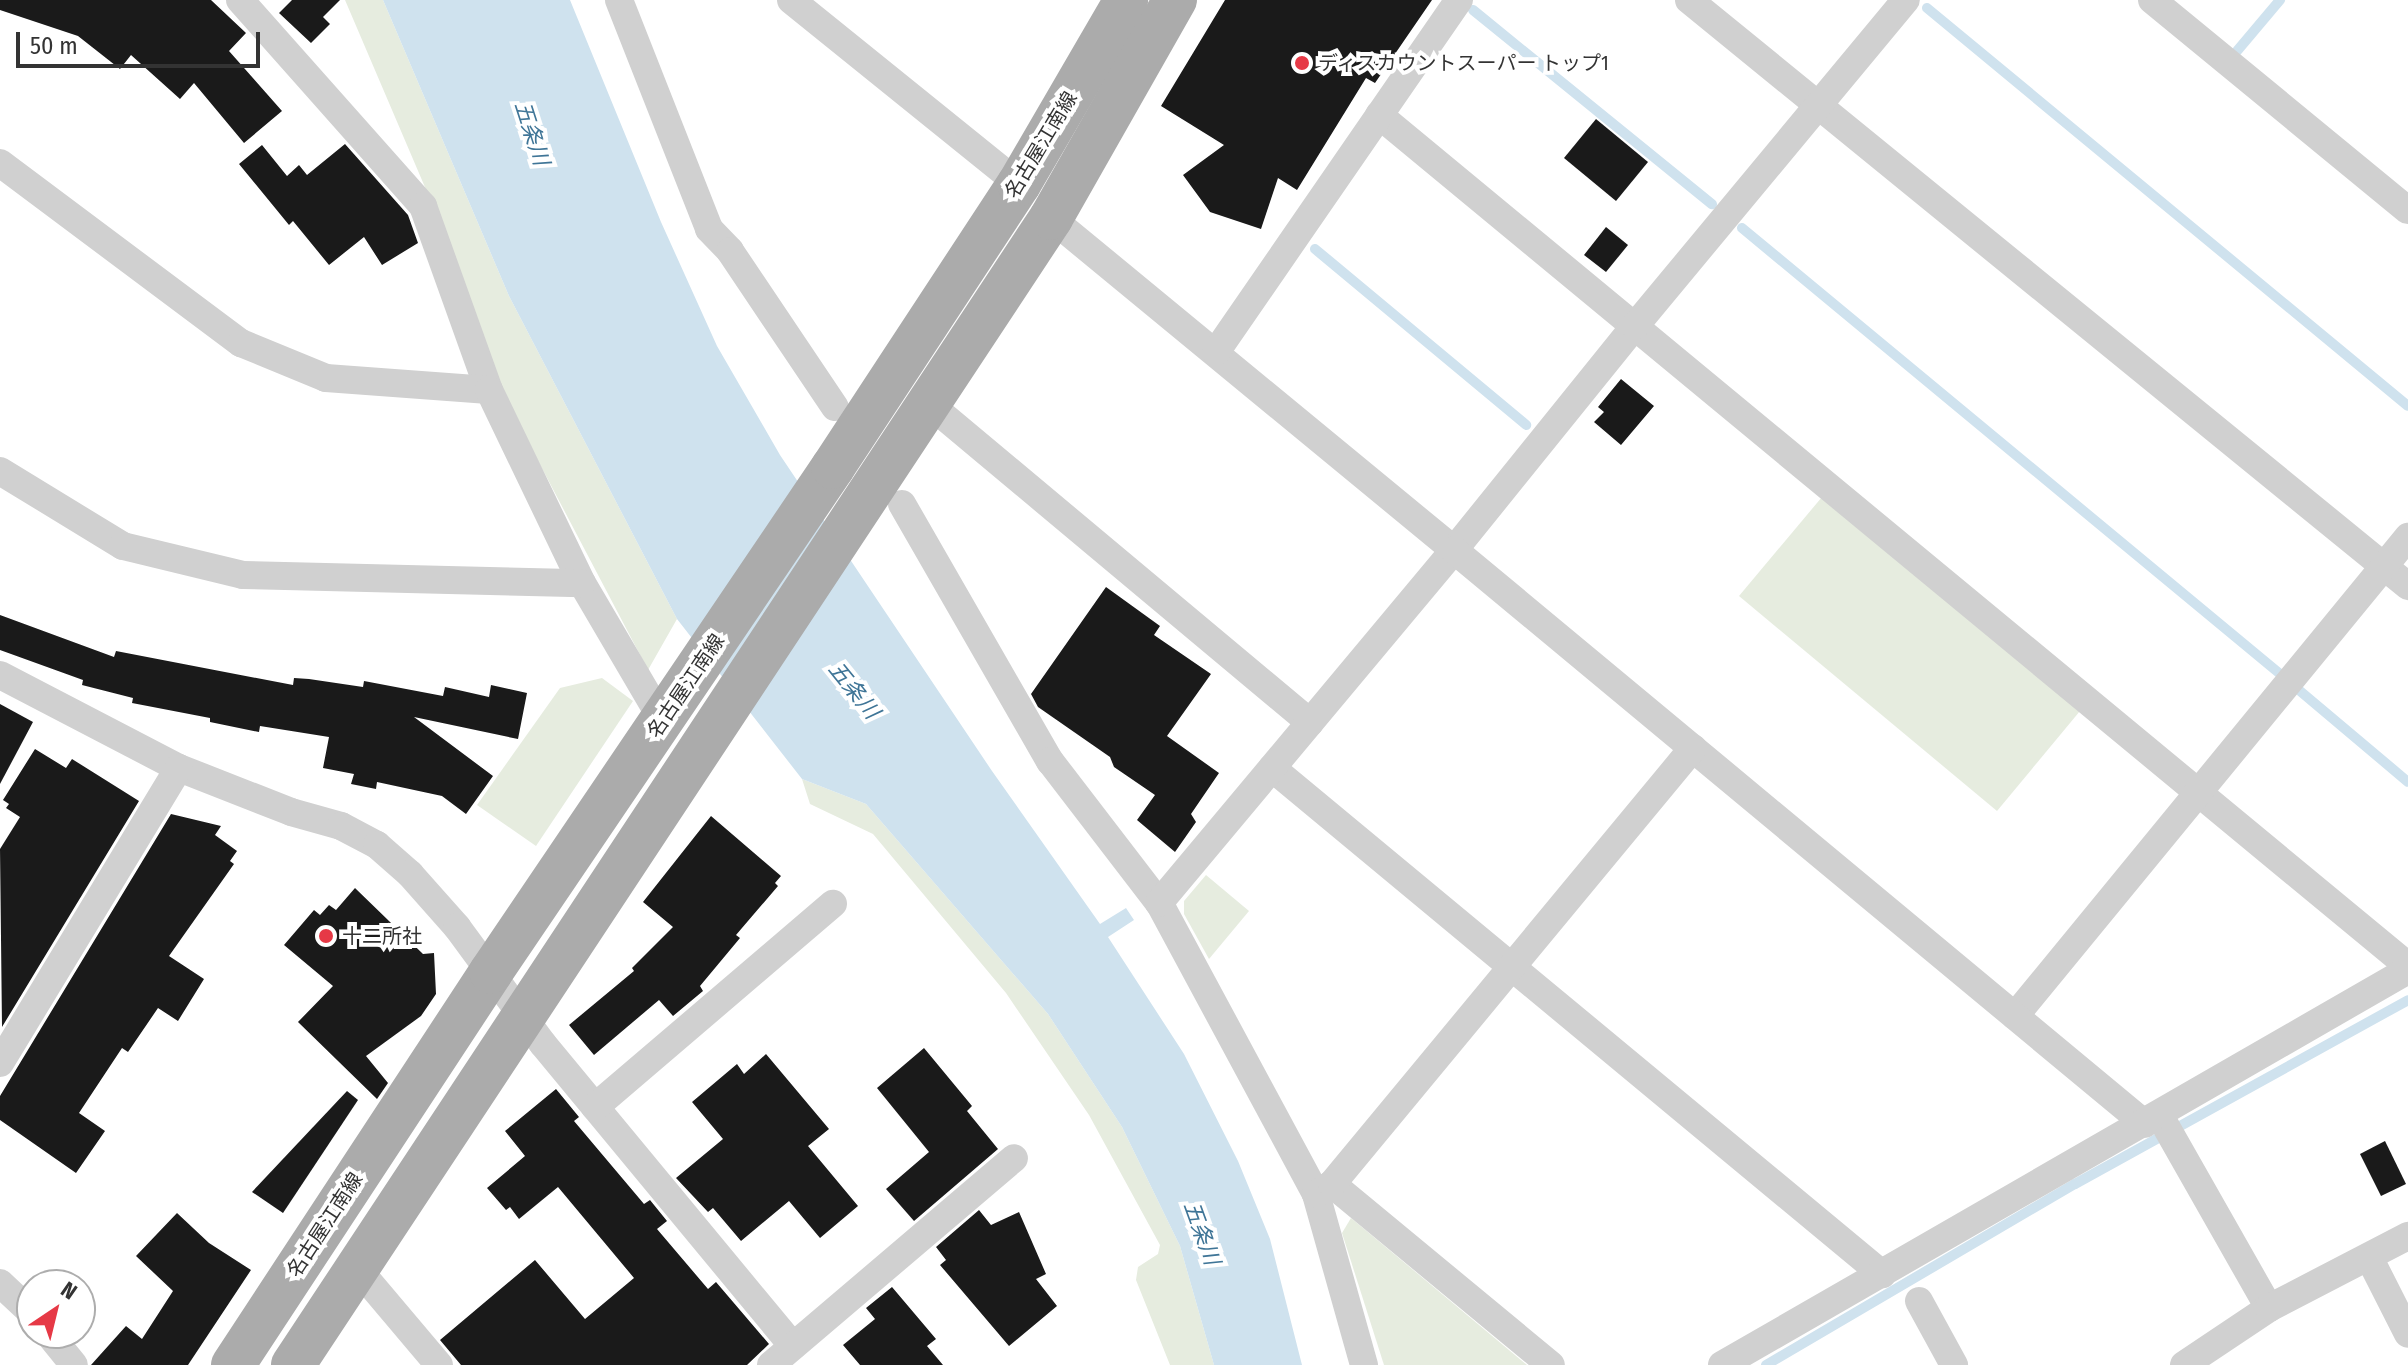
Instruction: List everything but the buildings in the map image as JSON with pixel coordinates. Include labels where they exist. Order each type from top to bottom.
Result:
[{"type":"main road","name":"名古屋江南線","points":[[233,1365],[491,972],[838,459],[1019,184],[1126,0]]},
{"type":"main road","points":[[293,1365],[713,729],[881,505],[928,403],[1051,218],[1175,0]]},
{"type":"street","points":[[240,0],[423,206],[489,390],[582,583],[673,705]]},
{"type":"street","points":[[619,0],[711,231],[720,262],[838,459]]},
{"type":"street","points":[[791,0],[1019,184]]},
{"type":"street","points":[[1216,352],[1459,0]]},
{"type":"street","points":[[1689,0],[2408,586]]},
{"type":"street","points":[[1159,903],[1906,0]]},
{"type":"street","points":[[2152,0],[2408,210]]},
{"type":"street","points":[[1379,115],[2408,968],[2153,1120],[1722,1365]]},
{"type":"street","points":[[0,163],[241,343],[326,378],[489,390]]},
{"type":"street","points":[[1051,218],[2015,1016],[2153,1120],[2179,1149],[2269,1308]]},
{"type":"street","points":[[711,231],[730,251],[835,407]]},
{"type":"street","points":[[928,403],[1310,722]]},
{"type":"street","points":[[0,471],[123,546],[243,575],[582,583]]},
{"type":"street","points":[[881,505],[1050,761],[1159,903],[1324,1189],[1364,1365]]},
{"type":"street","points":[[2015,1016],[2408,537]]},
{"type":"street","points":[[0,675],[179,768],[291,812],[341,826],[377,845],[429,895],[789,1356],[1014,1158]]},
{"type":"street","points":[[1324,1189],[1693,748]]},
{"type":"street","points":[[0,1063],[179,768]]},
{"type":"street","points":[[1272,768],[1882,1274]]},
{"type":"street","points":[[595,1107],[833,904]]},
{"type":"street","points":[[1324,1189],[1551,1365]]},
{"type":"street","points":[[2184,1365],[2269,1308],[2408,1236]]},
{"type":"street","points":[[2369,1257],[2408,1334]]},
{"type":"street","points":[[357,1268],[439,1365]]},
{"type":"street","points":[[0,1283],[16,1298]]},
{"type":"street","points":[[1919,1301],[1954,1365]]},
{"type":"street","points":[[61,1349],[74,1365]]},
{"type":"shaded area","points":[[345,0],[383,0],[509,296],[677,619],[648,670],[504,396],[442,227]]},
{"type":"shaded area","points":[[1822,497],[2080,711],[1997,811],[1739,596]]},
{"type":"shaded area","points":[[602,678],[633,701],[536,846],[477,805],[560,688]]},
{"type":"shaded area","points":[[802,779],[866,804],[1048,1014],[1122,1127],[1180,1246],[1214,1365],[1170,1365],[1136,1280],[1138,1267],[1158,1254],[1160,1245],[1089,1115],[1006,993],[873,834],[810,804]]},
{"type":"shaded area","points":[[1206,875],[1249,911],[1209,959],[1184,914],[1184,901]]},
{"type":"shaded area","points":[[1351,1218],[1527,1365],[1384,1365],[1342,1233]]},
{"type":"water","name":"五条川","points":[[383,0],[570,0],[661,222],[717,346],[780,455],[992,771],[1100,924],[1126,908],[1134,920],[1108,937],[1184,1054],[1238,1161],[1270,1239],[1302,1365],[1214,1365],[1180,1246],[1122,1127],[1048,1014],[866,804],[802,779],[677,619],[509,296]]},
{"type":"waterway","points":[[2237,51],[2280,0]]},
{"type":"waterway","points":[[1927,8],[2408,406]]},
{"type":"waterway","points":[[1473,10],[1712,204]]},
{"type":"waterway","points":[[1742,228],[2279,673]]},
{"type":"waterway","points":[[1315,249],[1526,425]]},
{"type":"waterway","points":[[2300,691],[2408,782]]},
{"type":"waterway","points":[[1766,1365],[2075,1184],[2408,1000]]},
{"type":"place","name":"ディスカウントスーパー トップ1","points":[[1302,63]]},
{"type":"place","name":"十二所社","points":[[326,936]]}]
